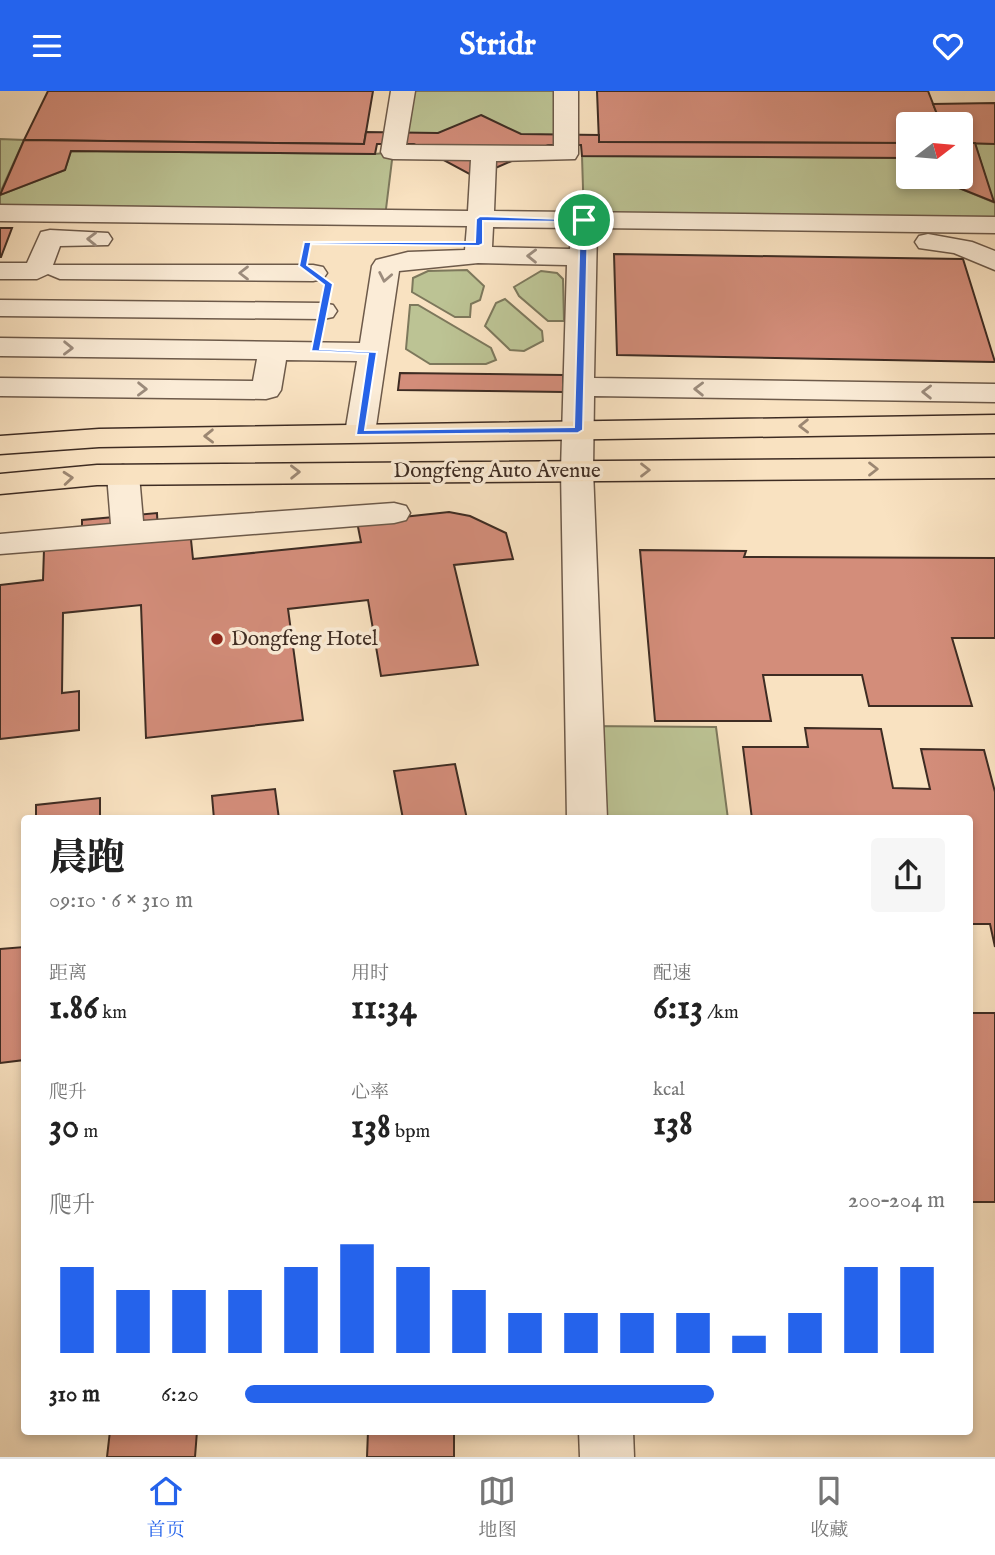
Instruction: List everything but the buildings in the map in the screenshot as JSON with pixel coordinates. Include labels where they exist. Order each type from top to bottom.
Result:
[{"type":"main road","name":"Dongfeng Auto Avenue","points":[[0,445],[99,438],[995,424]]},
{"type":"main road","name":"Dongfeng Auto Avenue","points":[[0,484],[123,475],[995,468]]},
{"type":"street","points":[[403,91],[393,152],[566,154],[566,91]]},
{"type":"street","points":[[360,433],[386,266],[399,261],[464,260],[479,239],[484,153]]},
{"type":"street","points":[[0,213],[479,239],[926,242],[957,244],[977,251],[995,262]]},
{"type":"street","points":[[583,241],[995,225]]},
{"type":"street","points":[[29,348],[45,309],[50,238],[308,242],[479,239],[574,257],[583,241]]},
{"type":"street","points":[[583,241],[577,471],[587,815]]},
{"type":"street","points":[[308,242],[303,266],[328,284],[315,351]]},
{"type":"street","points":[[0,271],[313,273]]},
{"type":"street","points":[[0,308],[323,311]]},
{"type":"street","points":[[0,347],[373,352]]},
{"type":"street","points":[[0,387],[266,390],[273,351]]},
{"type":"street","points":[[580,387],[995,393]]},
{"type":"street","points":[[123,475],[128,532]]},
{"type":"street","points":[[0,544],[394,513]]},
{"type":"street","points":[[606,1435],[607,1457]]},
{"type":"green space","points":[[403,91],[566,91],[566,154],[393,152]]},
{"type":"green space","points":[[0,139],[24,140],[0,193]]},
{"type":"green space","points":[[975,143],[995,144],[995,225],[584,220],[582,156],[896,158],[896,189],[961,189],[993,202]]},
{"type":"green space","points":[[71,151],[393,152],[385,217],[0,213],[0,195],[65,170]]},
{"type":"green space","points":[[467,270],[484,286],[480,300],[471,304],[470,317],[455,317],[412,292],[413,278],[428,271]]},
{"type":"green space","points":[[541,271],[557,273],[563,279],[564,321],[548,321],[519,296],[514,287]]},
{"type":"green space","points":[[505,299],[542,331],[543,341],[524,351],[510,350],[485,326],[496,303]]},
{"type":"green space","points":[[410,305],[418,305],[491,348],[496,360],[486,364],[430,364],[406,349]]},
{"type":"green space","points":[[584,726],[716,727],[727,815],[587,815]]},
{"type":"place","name":"Dongfeng Hotel","points":[[217,639]]},
{"type":"route","points":[[480,219],[584,220],[578,430],[360,433],[373,352],[315,351],[328,284],[303,266],[308,242],[479,244],[480,219]]}]
